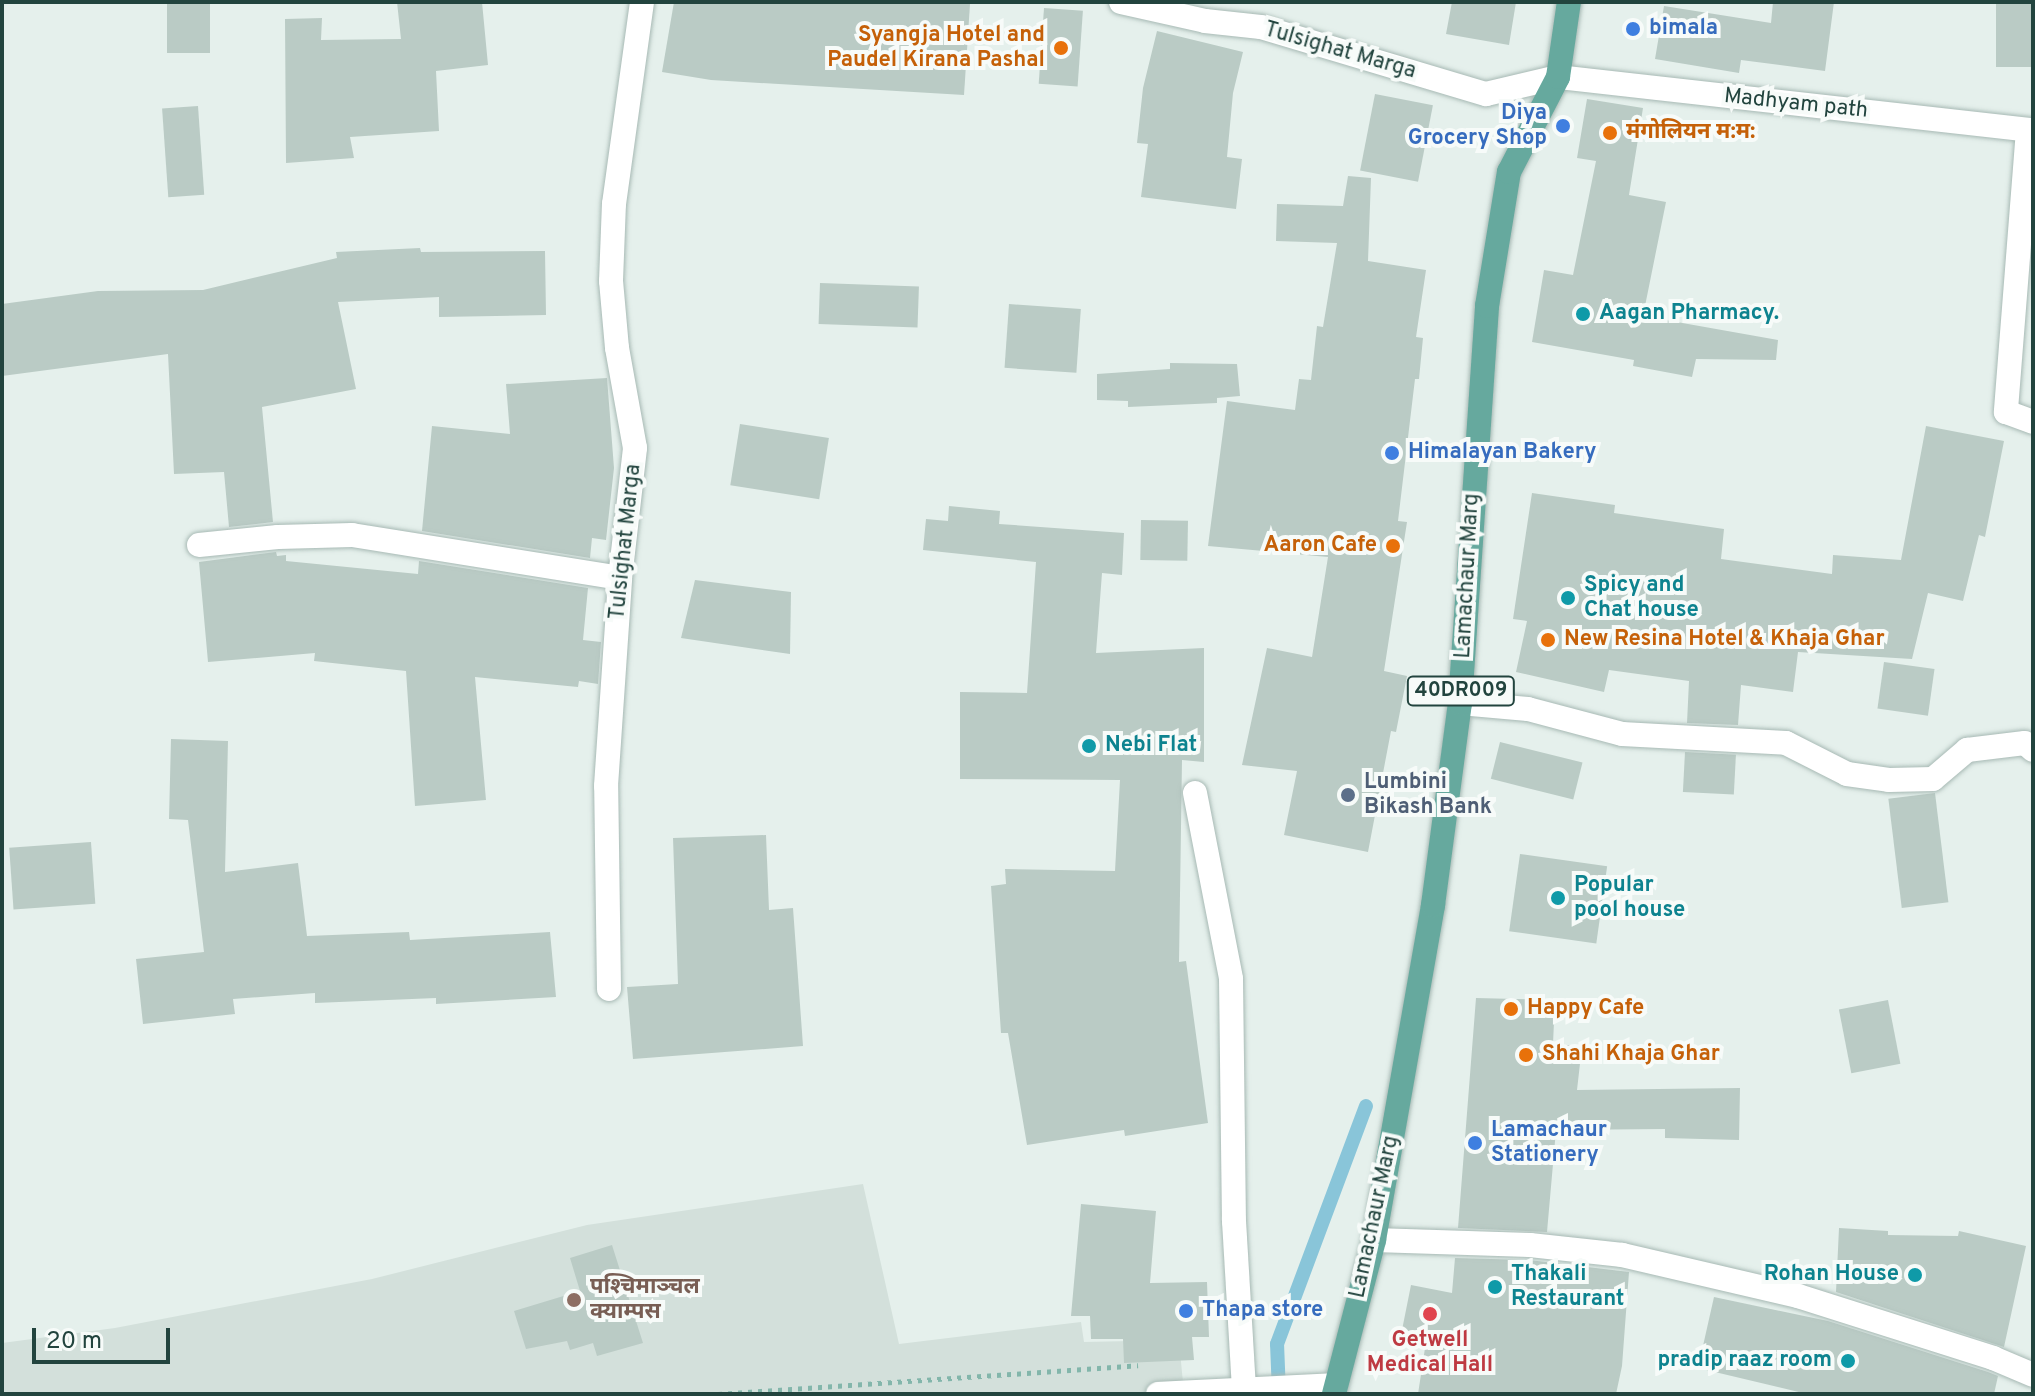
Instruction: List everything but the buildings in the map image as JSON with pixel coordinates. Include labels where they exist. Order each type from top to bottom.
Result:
[{"type":"main road","name":"Lamachaur Marg","points":[[1335,1389],[1374,1240],[1433,905],[1460,703],[1487,306],[1509,172],[1558,77],[1569,2]]},
{"type":"street","name":"Tulsighat Marga","points":[[609,989],[606,786],[620,578],[635,448],[617,348],[611,281],[614,204],[642,2]]},
{"type":"street","name":"Tulsighat Marga","points":[[1121,2],[1205,21],[1261,27],[1486,94],[1558,77]]},
{"type":"street","name":"Madhyam path","points":[[1558,77],[2031,130]]},
{"type":"street","points":[[2031,130],[2006,412],[2033,422]]},
{"type":"street","points":[[199,545],[278,537],[352,535],[620,578]]},
{"type":"street","points":[[1460,703],[1528,709],[1622,734],[1786,743],[1847,774],[1889,780],[1933,779],[1967,750],[2025,743],[2033,750]]},
{"type":"street","points":[[1195,793],[1231,979],[1234,1221],[1244,1388]]},
{"type":"street","points":[[1374,1240],[1530,1245],[1622,1255],[1798,1296],[1993,1358],[2033,1375]]},
{"type":"street","points":[[1158,1394],[1244,1388],[1335,1389]]},
{"type":"path","points":[[718,1394],[1165,1363],[1166,1393]]},
{"type":"shaded area","name":"पश्‍चिमाञ्‍चल क्याम्पस","points":[[863,1184],[899,1344],[1081,1322],[1084,1342],[1179,1340],[1184,1394],[2,1394],[2,1343],[115,1328],[372,1279],[587,1225]]},
{"type":"waterway","points":[[1279,1393],[1277,1344],[1366,1106]]},
{"type":"place","name":"bimala","points":[[1633,29]]},
{"type":"place","name":"Syangja Hotel and Paudel Kirana Pashal","points":[[1061,48]]},
{"type":"place","name":"Diya Grocery Shop","points":[[1563,126]]},
{"type":"place","name":"मंगोलियन म:म:","points":[[1610,133]]},
{"type":"place","name":"Aagan Pharmacy.","points":[[1583,314]]},
{"type":"place","name":"Himalayan Bakery","points":[[1392,453]]},
{"type":"place","name":"Aaron Cafe","points":[[1393,546]]},
{"type":"place","name":"Spicy and Chat house","points":[[1568,598]]},
{"type":"place","name":"New Resina Hotel & Khaja Ghar","points":[[1548,640]]},
{"type":"place","name":"Nebi Flat","points":[[1089,746]]},
{"type":"place","name":"Lumbini Bikash Bank","points":[[1348,795]]},
{"type":"place","name":"Popular pool house","points":[[1558,898]]},
{"type":"place","name":"Happy Cafe","points":[[1511,1009]]},
{"type":"place","name":"Shahi Khaja Ghar","points":[[1526,1055]]},
{"type":"place","name":"Lamachaur Stationery","points":[[1475,1143]]},
{"type":"place","name":"Rohan House","points":[[1915,1275]]},
{"type":"place","name":"Thakali Restaurant","points":[[1495,1287]]},
{"type":"place","name":"पश्‍चिमाञ्‍चल क्याम्पस","points":[[574,1300]]},
{"type":"place","name":"Thapa store","points":[[1186,1311]]},
{"type":"place","name":"Getwell Medical Hall","points":[[1430,1314]]},
{"type":"place","name":"pradip raaz room","points":[[1848,1361]]}]
